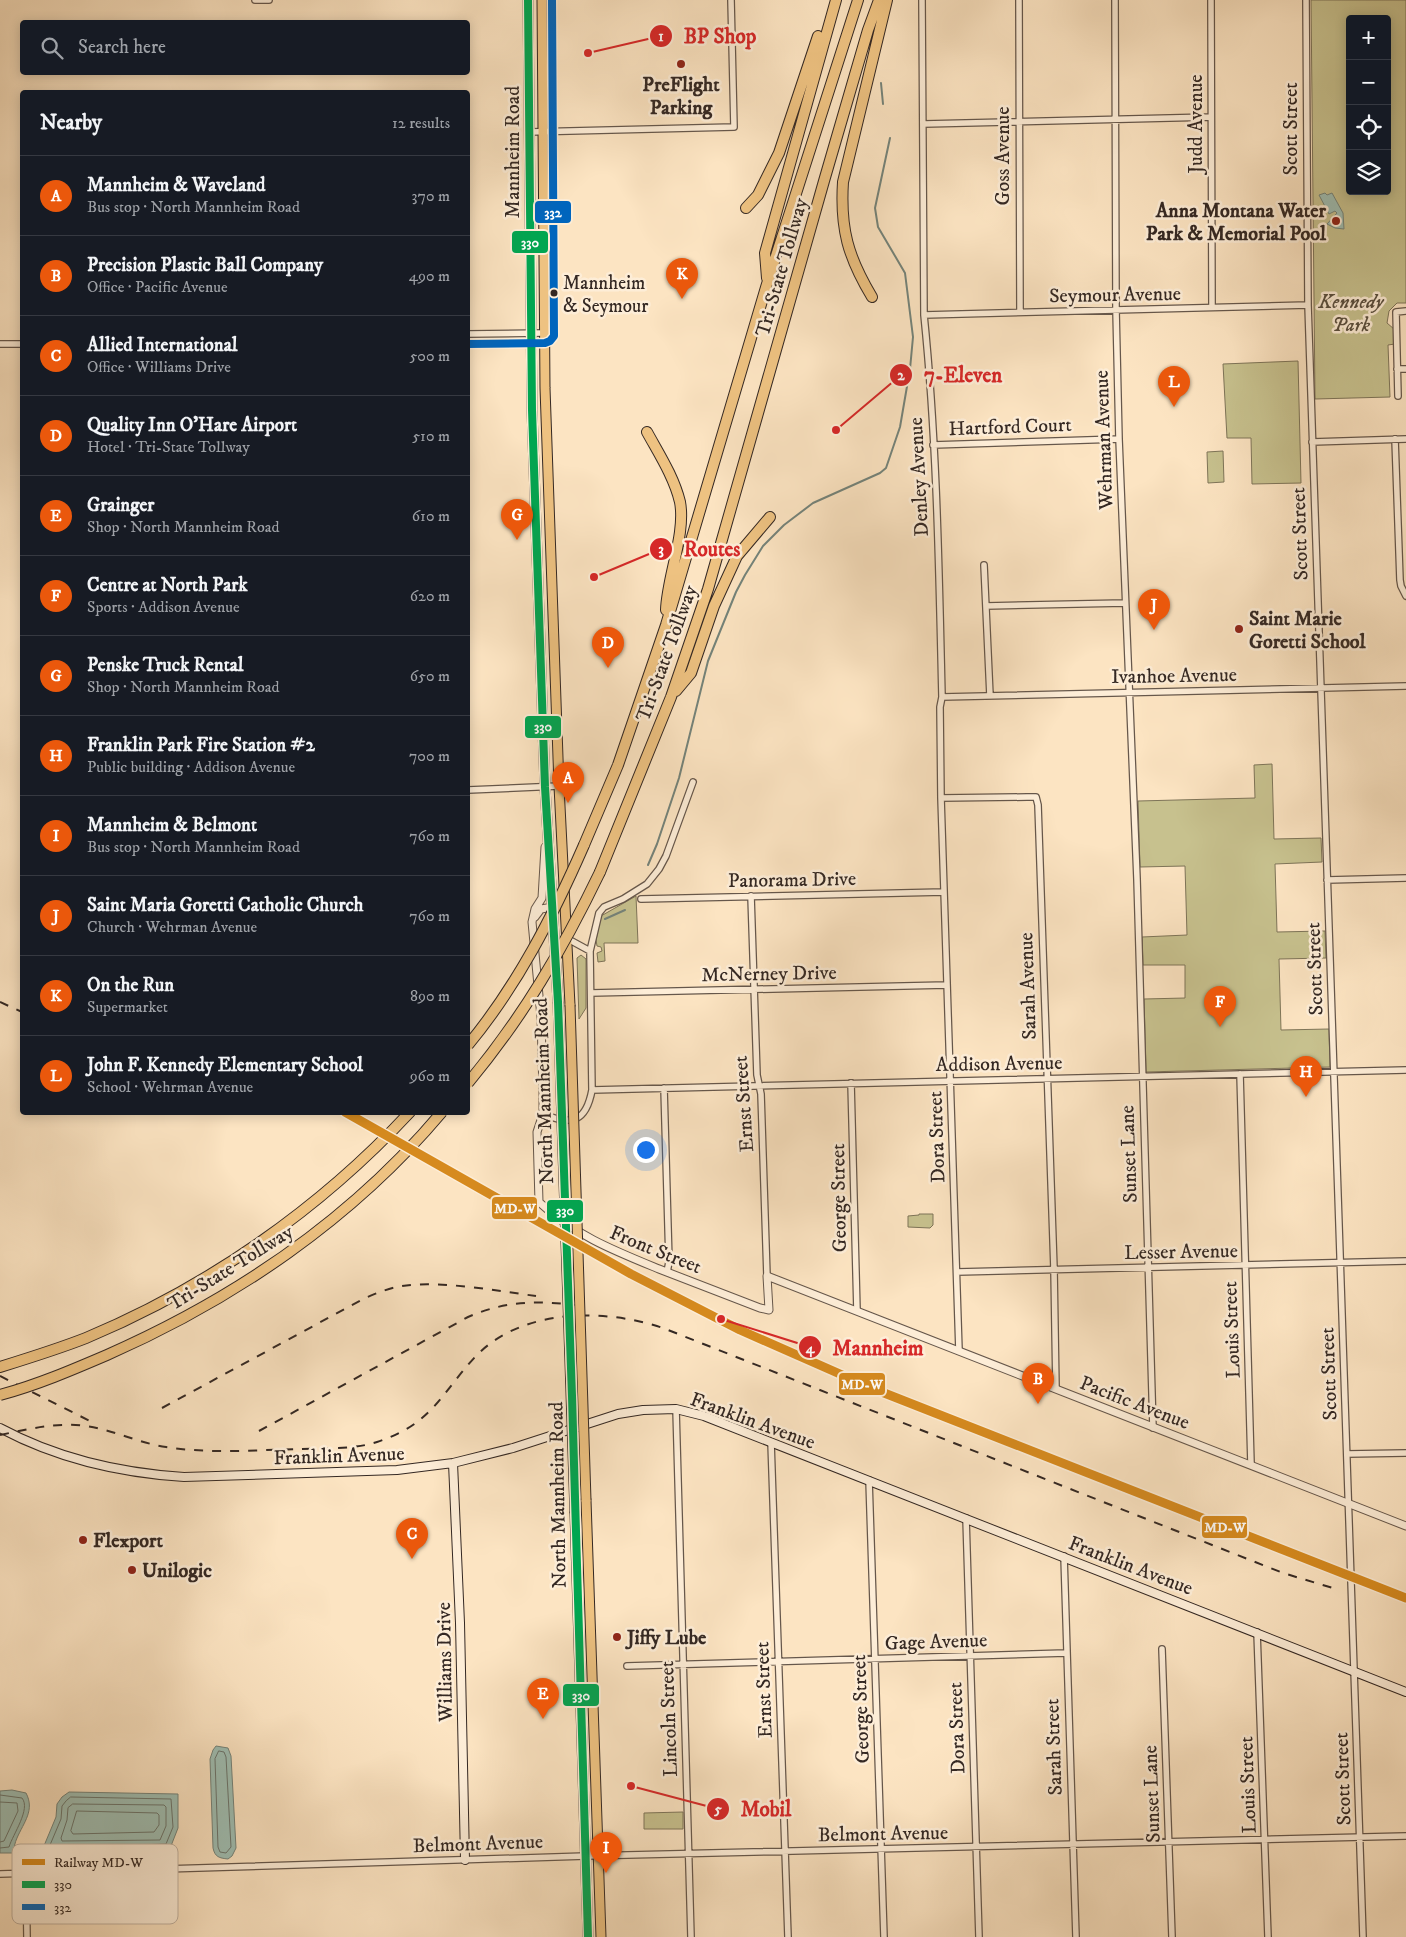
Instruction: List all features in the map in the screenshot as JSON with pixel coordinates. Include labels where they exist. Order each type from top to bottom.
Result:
[{"type":"highway","points":[[746,208],[758,195],[779,154],[818,37],[834,0]]},
{"type":"highway","points":[[767,284],[765,253],[834,0]]},
{"type":"highway","name":"Tri-State Tollway","points":[[470,1042],[500,1001],[548,924],[618,766],[666,625],[767,284],[858,0]]},
{"type":"highway","name":"Tri-State Tollway","points":[[470,1080],[509,1031],[561,949],[600,872],[671,698],[708,589],[868,30],[879,0]]},
{"type":"highway","points":[[872,297],[857,272],[848,248],[842,216],[842,201],[843,182],[887,0]]},
{"type":"highway","points":[[647,432],[672,480],[680,504],[676,550],[667,593],[666,625]]},
{"type":"highway","points":[[671,698],[691,673],[714,606],[737,556],[770,517]]},
{"type":"highway","name":"Tri-State Tollway","points":[[0,1367],[86,1338],[148,1309],[221,1269],[294,1219],[384,1141],[407,1115]]},
{"type":"highway","name":"Tri-State Tollway","points":[[0,1395],[67,1372],[145,1338],[203,1308],[255,1276],[312,1237],[363,1194],[439,1115]]},
{"type":"main road","name":"Mannheim Road","points":[[528,0],[531,333]]},
{"type":"main road","name":"Mannheim Road","points":[[542,0],[544,333]]},
{"type":"main road","name":"North Mannheim Road","points":[[531,333],[545,787],[558,1002],[588,1937]]},
{"type":"main road","name":"North Mannheim Road","points":[[544,333],[559,786],[568,939],[602,1937]]},
{"type":"main road","name":"Franklin Avenue","points":[[0,1428],[82,1460],[114,1468],[163,1476],[184,1477],[397,1470],[453,1463],[513,1448],[618,1414],[643,1410],[676,1409],[704,1416],[1406,1692]]},
{"type":"main road","name":"Williams Drive","points":[[453,1463],[460,1623],[465,1860]]},
{"type":"street","points":[[255,0],[269,0]]},
{"type":"street","points":[[529,132],[734,127],[731,0]]},
{"type":"street","name":"Denley Avenue","points":[[922,0],[924,315],[929,362],[933,445],[942,697],[940,707],[944,892]]},
{"type":"street","name":"Goss Avenue","points":[[1018,0],[1020,312]]},
{"type":"street","name":"Wehrman Avenue","points":[[1115,0],[1116,310],[1119,439],[1137,879]]},
{"type":"street","name":"Judd Avenue","points":[[1211,0],[1212,308]]},
{"type":"street","name":"Scott Street","points":[[1306,0],[1308,305],[1312,442],[1363,1937]]},
{"type":"street","points":[[924,124],[1211,116]]},
{"type":"street","name":"Seymour Avenue","points":[[924,315],[1308,305]]},
{"type":"street","points":[[1398,396],[1396,312],[1406,311]]},
{"type":"street","points":[[470,334],[544,333]]},
{"type":"street","points":[[0,344],[20,344]]},
{"type":"street","points":[[1397,369],[1406,369]]},
{"type":"street","name":"Hartford Court","points":[[933,445],[1119,439]]},
{"type":"street","points":[[1395,439],[1400,580],[1406,596]]},
{"type":"street","points":[[1312,442],[1406,439]]},
{"type":"street","points":[[1398,521],[1406,521]]},
{"type":"street","points":[[984,565],[990,696]]},
{"type":"street","points":[[986,606],[1126,603]]},
{"type":"street","name":"Ivanhoe Avenue","points":[[942,697],[1406,686]]},
{"type":"street","points":[[547,822],[542,898],[535,909],[532,922],[541,1017],[543,1114],[559,1120],[578,1118],[586,1111],[592,1090],[590,951],[599,913],[604,907],[623,899],[647,884],[659,869],[666,856],[693,782]]},
{"type":"street","points":[[470,790],[559,786]]},
{"type":"street","name":"Sarah Avenue","points":[[941,798],[1036,797],[1038,805],[1054,1270],[1056,1389]]},
{"type":"street","points":[[1327,880],[1406,878]]},
{"type":"street","name":"Sunset Lane","points":[[1137,879],[1153,1428]]},
{"type":"street","name":"Panorama Drive","points":[[641,900],[944,892]]},
{"type":"street","name":"Dora Street","points":[[944,892],[958,1351]]},
{"type":"street","name":"Ernst Street","points":[[751,896],[757,1075],[761,1094],[769,1310]]},
{"type":"street","points":[[532,922],[541,909],[553,907]]},
{"type":"street","points":[[568,939],[590,951]]},
{"type":"street","name":"McNerney Drive","points":[[591,993],[947,985]]},
{"type":"street","name":"Addison Avenue","points":[[592,1090],[1406,1070]]},
{"type":"street","name":"Louis Street","points":[[1240,1074],[1251,1464]]},
{"type":"street","name":"George Street","points":[[851,1083],[857,1311]]},
{"type":"street","points":[[664,1088],[669,1262],[667,1272]]},
{"type":"street","name":"Front Street","points":[[543,1114],[538,1132],[539,1202],[557,1218],[614,1251],[769,1310]]},
{"type":"street","name":"Lesser Avenue","points":[[957,1272],[1406,1261]]},
{"type":"street","name":"Pacific Avenue","points":[[767,1276],[1406,1526]]},
{"type":"street","name":"Lincoln Street","points":[[676,1409],[691,1937]]},
{"type":"street","name":"Ernst Street","points":[[771,1442],[788,1937]]},
{"type":"street","points":[[1347,1454],[1406,1453]]},
{"type":"street","name":"George Street","points":[[869,1480],[884,1937]]},
{"type":"street","name":"Dora Street","points":[[966,1518],[979,1937]]},
{"type":"street","name":"Sarah Street","points":[[1064,1556],[1076,1937]]},
{"type":"street","name":"Louis Street","points":[[1257,1632],[1268,1937]]},
{"type":"street","name":"Sunset Lane","points":[[1162,1649],[1172,1937]]},
{"type":"street","name":"Gage Avenue","points":[[626,1666],[1066,1653]]},
{"type":"street","name":"Belmont Avenue","points":[[178,1868],[586,1856],[1406,1836]]},
{"type":"street","points":[[28,1924],[28,1937]]},
{"type":"green space","name":"Kennedy Park","points":[[1311,0],[1406,0],[1406,303],[1397,303],[1389,311],[1387,323],[1394,329],[1395,344],[1388,345],[1390,397],[1315,399]]},
{"type":"green space","points":[[1298,361],[1301,483],[1252,484],[1251,438],[1227,438],[1223,364]]},
{"type":"green space","points":[[1223,451],[1224,482],[1208,483],[1207,452]]},
{"type":"green space","points":[[1272,764],[1274,839],[1321,838],[1322,862],[1275,864],[1277,932],[1325,931],[1326,958],[1279,959],[1281,1030],[1329,1029],[1330,1067],[1146,1072],[1144,999],[1185,998],[1185,965],[1143,965],[1142,937],[1187,935],[1185,866],[1140,867],[1138,801],[1255,798],[1254,765]]},
{"type":"green space","points":[[636,896],[638,943],[604,943],[605,961],[598,962],[597,953],[602,951],[601,947],[597,946],[596,940],[601,916]]},
{"type":"green space","points":[[581,955],[586,959],[586,1008],[579,1019],[577,958]]},
{"type":"green space","points":[[933,1214],[933,1225],[930,1228],[908,1227],[908,1216]]},
{"type":"green space","points":[[683,1812],[683,1829],[644,1829],[644,1813]]},
{"type":"water","points":[[1325,193],[1327,195],[1332,193],[1343,213],[1344,229],[1335,228],[1327,224],[1337,213],[1335,211],[1329,214],[1319,195]]},
{"type":"water","points":[[216,1746],[228,1748],[231,1756],[236,1848],[228,1859],[218,1856],[213,1848],[210,1759]]},
{"type":"water","points":[[12,1790],[26,1793],[28,1799],[29,1810],[15,1844],[12,1844],[12,1853],[0,1853],[0,1791]]},
{"type":"water","points":[[69,1792],[178,1794],[178,1828],[172,1844],[45,1844],[56,1817],[57,1804]]},
{"type":"waterway","points":[[881,83],[883,104]]},
{"type":"waterway","points":[[648,865],[679,778],[708,661],[736,592],[745,575],[763,546],[784,525],[813,503],[880,473],[886,468],[900,427],[910,369],[913,337],[905,273],[878,227],[875,208],[890,138]]},
{"type":"waterway","points":[[605,919],[625,910]]},
{"type":"railway","points":[[0,1002],[20,1011]]},
{"type":"railway","points":[[162,1408],[365,1298],[388,1289],[433,1284],[536,1296]]},
{"type":"railway","points":[[259,1431],[468,1317],[483,1311],[512,1304],[526,1303],[585,1306]]},
{"type":"railway","points":[[0,1435],[43,1427],[75,1425],[96,1428],[156,1445],[183,1449],[232,1451],[338,1448],[367,1445],[396,1435],[423,1417],[434,1407],[475,1357],[494,1341],[515,1329],[539,1321],[564,1317],[590,1315],[615,1317],[640,1321],[663,1328],[1283,1573],[1336,1589]]},
{"type":"railway","points":[[0,1376],[96,1424]]},
{"type":"rail line","name":"MD-W","points":[[350,1115],[631,1274],[740,1330],[874,1389],[1406,1598]]},
{"type":"transit line","name":"330","points":[[528,0],[532,410],[545,787],[558,1002],[588,1937]]},
{"type":"transit line","name":"332","points":[[470,344],[545,343],[554,336],[552,0]]},
{"type":"place","name":"BP Shop","points":[[588,53]]},
{"type":"place","name":"PreFlight Parking","points":[[681,64]]},
{"type":"place","name":"Anna Montana Water Park & Memorial Pool","points":[[1336,221]]},
{"type":"place","name":"Mannheim & Seymour","points":[[554,293]]},
{"type":"place","name":"On the Run","points":[[682,299]]},
{"type":"place","name":"John F. Kennedy Elementary School","points":[[1174,407]]},
{"type":"place","name":"7-Eleven","points":[[836,430]]},
{"type":"place","name":"Penske Truck Rental","points":[[517,540]]},
{"type":"place","name":"Routes","points":[[594,577]]},
{"type":"place","name":"Saint Marie Goretti School","points":[[1239,629]]},
{"type":"place","name":"Saint Maria Goretti Catholic Church","points":[[1154,630]]},
{"type":"place","name":"Quality Inn O'Hare Airport","points":[[608,668]]},
{"type":"place","name":"Mannheim & Waveland","points":[[568,803]]},
{"type":"place","name":"Centre at North Park","points":[[1220,1027]]},
{"type":"place","name":"Franklin Park Fire Station #2","points":[[1306,1097]]},
{"type":"place","name":"Mannheim","points":[[721,1319]]},
{"type":"place","name":"Precision Plastic Ball Company","points":[[1038,1404]]},
{"type":"place","name":"Flexport","points":[[83,1540]]},
{"type":"place","name":"Allied International","points":[[412,1559]]},
{"type":"place","name":"Unilogic","points":[[132,1570]]},
{"type":"place","name":"Jiffy Lube","points":[[617,1637]]},
{"type":"place","name":"Grainger","points":[[543,1719]]},
{"type":"place","name":"Mobil","points":[[631,1786]]},
{"type":"place","name":"Mannheim & Belmont","points":[[606,1873]]}]
